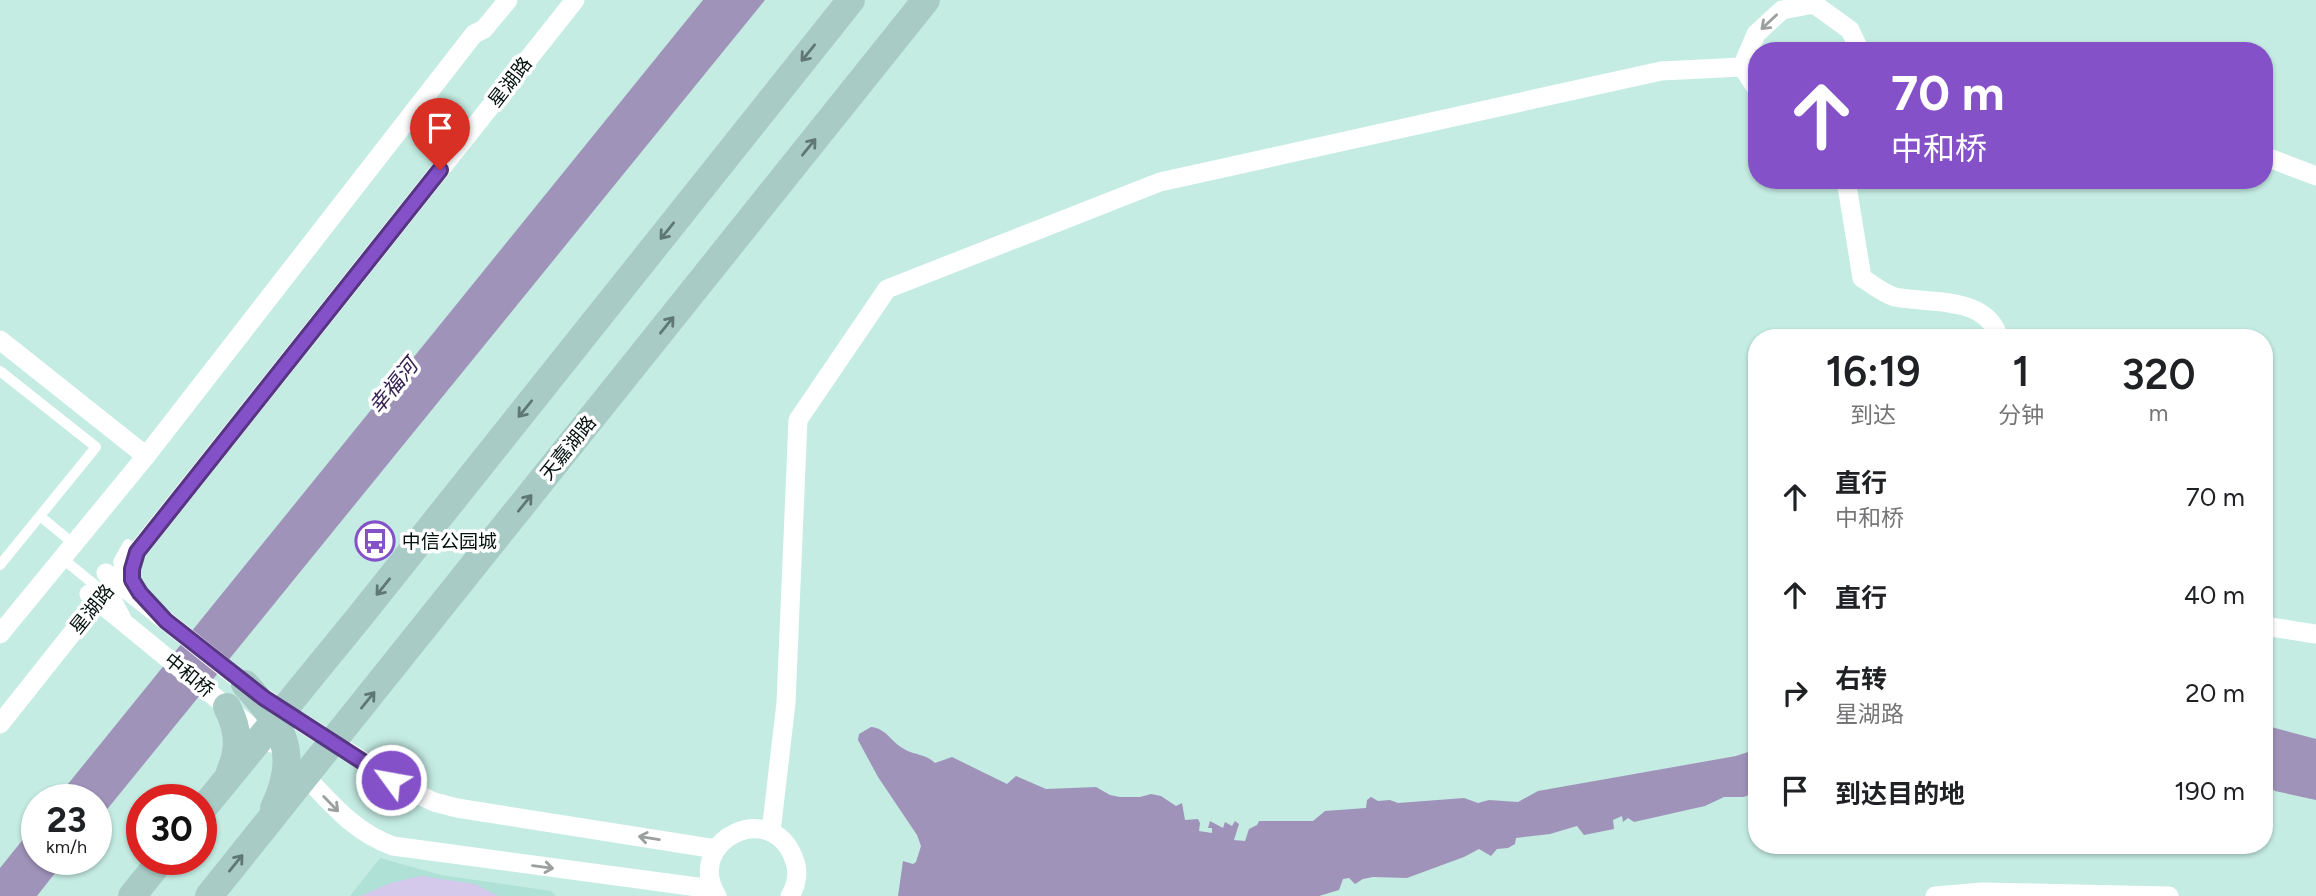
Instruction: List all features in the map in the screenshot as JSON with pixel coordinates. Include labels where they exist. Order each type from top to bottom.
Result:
[{"type":"street","points":[[0,634],[146,456],[474,34],[484,29],[508,0]]},
{"type":"street","name":"星湖路","points":[[0,724],[104,585],[561,0]]},
{"type":"street","name":"星湖路","points":[[133,548],[575,0]]},
{"type":"street","points":[[217,792],[851,0]]},
{"type":"street","name":"天嘉湖路","points":[[297,768],[333,743],[926,0]]},
{"type":"street","points":[[1753,42],[1756,34],[1782,10],[1800,3],[1814,4],[1850,30],[1856,42]]},
{"type":"street","points":[[1742,67],[1748,53]]},
{"type":"street","points":[[1742,67],[1748,76]]},
{"type":"street","points":[[771,832],[786,703],[797,420],[887,289],[1160,182],[1661,71],[1742,67]]},
{"type":"street","points":[[2273,159],[2316,176]]},
{"type":"street","points":[[1847,189],[1862,278],[1892,296],[1969,306],[1988,316],[1994,329]]},
{"type":"street","points":[[0,340],[146,456]]},
{"type":"street","name":"星湖路","points":[[0,703],[104,585]]},
{"type":"street","name":"中和桥","points":[[104,585],[150,644],[227,707],[333,743],[391,780],[434,802],[716,849]]},
{"type":"street","name":"中和桥","points":[[104,585],[166,621],[245,684]]},
{"type":"street","points":[[2273,627],[2316,634]]},
{"type":"street","points":[[245,684],[281,731],[297,768],[334,808],[377,841],[393,846],[715,892],[709,875],[710,861],[724,839],[734,832],[746,829],[771,832],[783,840],[792,851],[797,865],[797,879],[790,896]]},
{"type":"street","points":[[226,781],[238,743],[235,722],[227,707]]},
{"type":"street","points":[[209,896],[263,829],[282,786],[297,768]]},
{"type":"street","points":[[132,896],[149,875]]},
{"type":"street","points":[[1936,896],[1982,892],[2169,896]]},
{"type":"lane","points":[[0,371],[96,447],[0,565]]},
{"type":"lane","points":[[41,517],[69,552],[104,585]]},
{"type":"lane","points":[[133,548],[132,580],[140,593],[166,621]]},
{"type":"shaded area","points":[[380,858],[441,875],[551,891],[556,896],[350,896]]},
{"type":"shaded area","points":[[421,876],[475,884],[498,896],[360,896],[391,883]]},
{"type":"water","name":"幸福河","points":[[703,0],[765,0],[112,803],[112,784],[68,784]]},
{"type":"water","points":[[871,727],[876,728],[904,749],[935,763],[952,757],[1007,784],[1016,776],[1046,789],[1096,787],[1120,797],[1151,794],[1161,796],[1176,806],[1182,803],[1185,820],[1198,819],[1199,831],[1212,833],[1212,828],[1208,828],[1210,821],[1223,828],[1225,822],[1232,826],[1235,821],[1239,824],[1234,840],[1245,841],[1249,829],[1259,821],[1313,821],[1325,811],[1366,808],[1367,800],[1371,797],[1378,801],[1390,800],[1398,803],[1464,798],[1478,803],[1489,800],[1518,802],[1538,791],[1748,752],[1748,795],[1724,797],[1705,806],[1634,822],[1628,818],[1623,822],[1622,816],[1613,820],[1614,829],[1584,835],[1577,826],[1550,834],[1516,838],[1515,844],[1497,849],[1491,856],[1479,849],[1407,878],[1373,877],[1355,884],[1349,878],[1343,879],[1339,890],[1319,896],[898,896],[903,861],[913,864],[916,862],[921,846],[917,835],[878,777],[858,740],[859,734]]},
{"type":"water","points":[[2273,727],[2316,739],[2316,800],[2275,791]]},
{"type":"water","points":[[21,842],[21,875],[53,875],[37,896],[0,896],[0,868]]},
{"type":"place","name":"中信公园城","points":[[375,541]]},
{"type":"route","points":[[391,780],[245,684],[166,621],[135,587],[131,575],[137,552],[440,170]]}]
